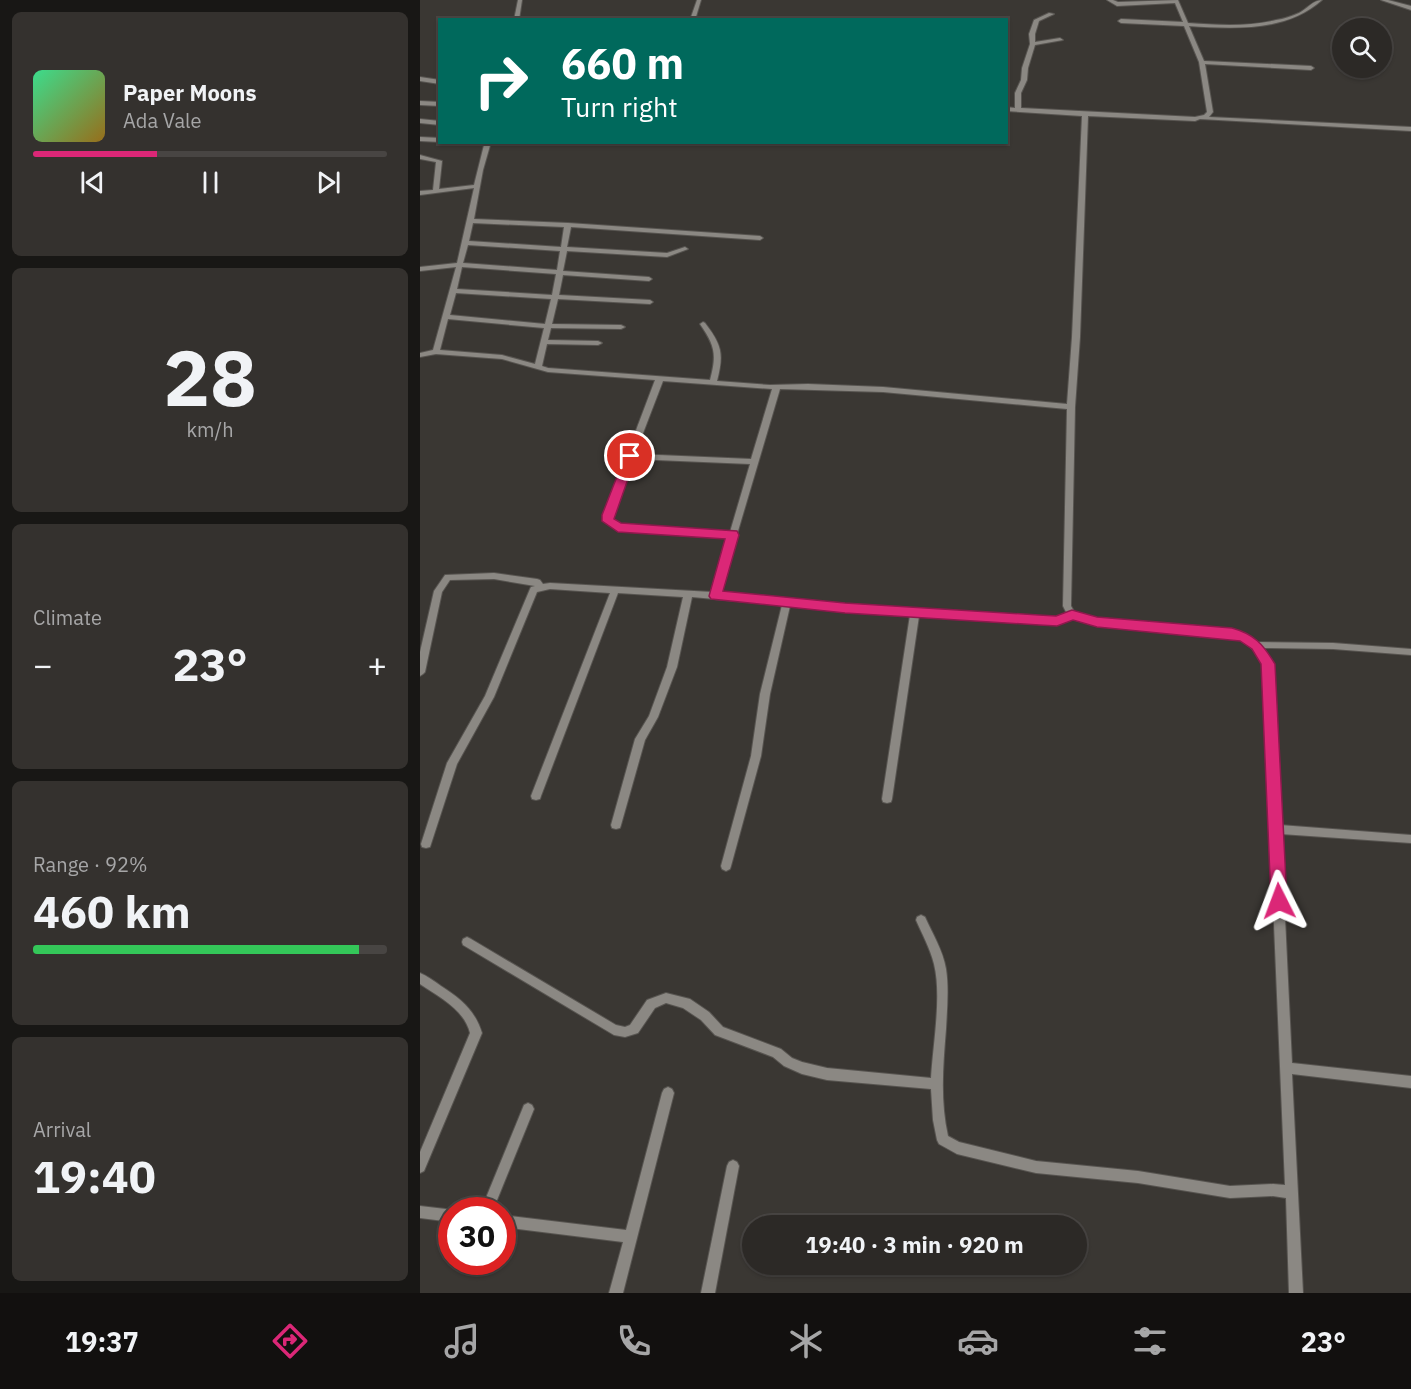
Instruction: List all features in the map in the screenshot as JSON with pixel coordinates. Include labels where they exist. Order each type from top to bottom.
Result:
[{"type":"street","points":[[516,18],[520,0]]},
{"type":"street","points":[[693,18],[699,0]]},
{"type":"street","points":[[1109,0],[1117,4],[1176,0],[1202,63],[1210,112],[1202,118]]},
{"type":"street","points":[[1121,21],[1262,24],[1277,22],[1308,11],[1320,0]]},
{"type":"street","points":[[1383,0],[1411,8]]},
{"type":"street","points":[[1018,109],[1018,93],[1024,80],[1028,54],[1033,44],[1032,34],[1036,20],[1051,14]]},
{"type":"street","points":[[1033,44],[1060,40]]},
{"type":"street","points":[[1270,66],[1290,61]]},
{"type":"street","points":[[1202,63],[1311,68]]},
{"type":"street","points":[[420,79],[438,82]]},
{"type":"street","points":[[420,103],[438,104]]},
{"type":"street","points":[[1008,109],[1411,129]]},
{"type":"street","points":[[1072,615],[1066,598],[1071,407],[1085,114]]},
{"type":"street","points":[[420,121],[438,123]]},
{"type":"street","points":[[420,139],[438,140]]},
{"type":"street","points":[[436,352],[465,243],[478,186],[479,167],[487,144]]},
{"type":"street","points":[[420,157],[440,160],[436,191]]},
{"type":"street","points":[[420,193],[478,186]]},
{"type":"street","points":[[470,221],[760,238]]},
{"type":"street","points":[[538,368],[555,298],[568,225]]},
{"type":"street","points":[[465,243],[667,255],[684,249]]},
{"type":"street","points":[[420,269],[458,265],[649,279]]},
{"type":"street","points":[[452,291],[650,302]]},
{"type":"street","points":[[445,317],[548,326],[621,327]]},
{"type":"street","points":[[703,324],[715,339],[720,351],[713,382]]},
{"type":"street","points":[[544,342],[598,343]]},
{"type":"street","points":[[420,355],[436,352],[502,357],[538,368],[777,387],[799,385],[877,389],[1071,407]]},
{"type":"street","points":[[660,378],[608,515],[608,521],[612,525],[732,535]]},
{"type":"street","points":[[715,596],[777,387]]},
{"type":"street","points":[[630,456],[753,462]]},
{"type":"street","points":[[420,672],[438,591],[448,577],[494,576],[537,582],[541,587]]},
{"type":"street","points":[[426,843],[452,763],[489,697],[531,593],[534,589],[541,587],[688,594],[787,601],[845,608],[1057,621],[1072,615],[1097,622],[1232,633],[1244,637],[1257,645],[1268,664],[1296,1293]]},
{"type":"street","points":[[536,796],[615,590]]},
{"type":"street","points":[[616,825],[640,739],[653,717],[672,667],[688,594]]},
{"type":"street","points":[[726,866],[756,756],[765,694],[787,601]]},
{"type":"street","points":[[887,799],[915,612]]},
{"type":"street","points":[[1257,645],[1333,646],[1411,652]]},
{"type":"street","points":[[1276,829],[1411,839]]},
{"type":"street","points":[[921,920],[941,972],[937,1084],[938,1122],[943,1140],[957,1148],[1036,1167],[1138,1177],[1230,1192],[1273,1190],[1292,1192]]},
{"type":"street","points":[[467,942],[614,1030],[625,1032],[634,1029],[651,1004],[666,998],[686,1003],[705,1016],[719,1032],[777,1053],[788,1062],[802,1068],[827,1074],[937,1084]]},
{"type":"street","points":[[420,978],[449,997],[475,1024],[476,1033],[420,1167]]},
{"type":"street","points":[[1287,1068],[1411,1082]]},
{"type":"street","points":[[616,1293],[668,1093]]},
{"type":"street","points":[[493,1197],[528,1109]]},
{"type":"street","points":[[708,1293],[733,1166]]},
{"type":"street","points":[[420,1212],[438,1214]]},
{"type":"street","points":[[516,1223],[630,1237]]},
{"type":"route","points":[[630,456],[608,515],[608,521],[618,527],[732,535],[715,596],[845,608],[1057,621],[1072,615],[1097,622],[1232,633],[1257,645],[1268,664],[1279,901]]}]
